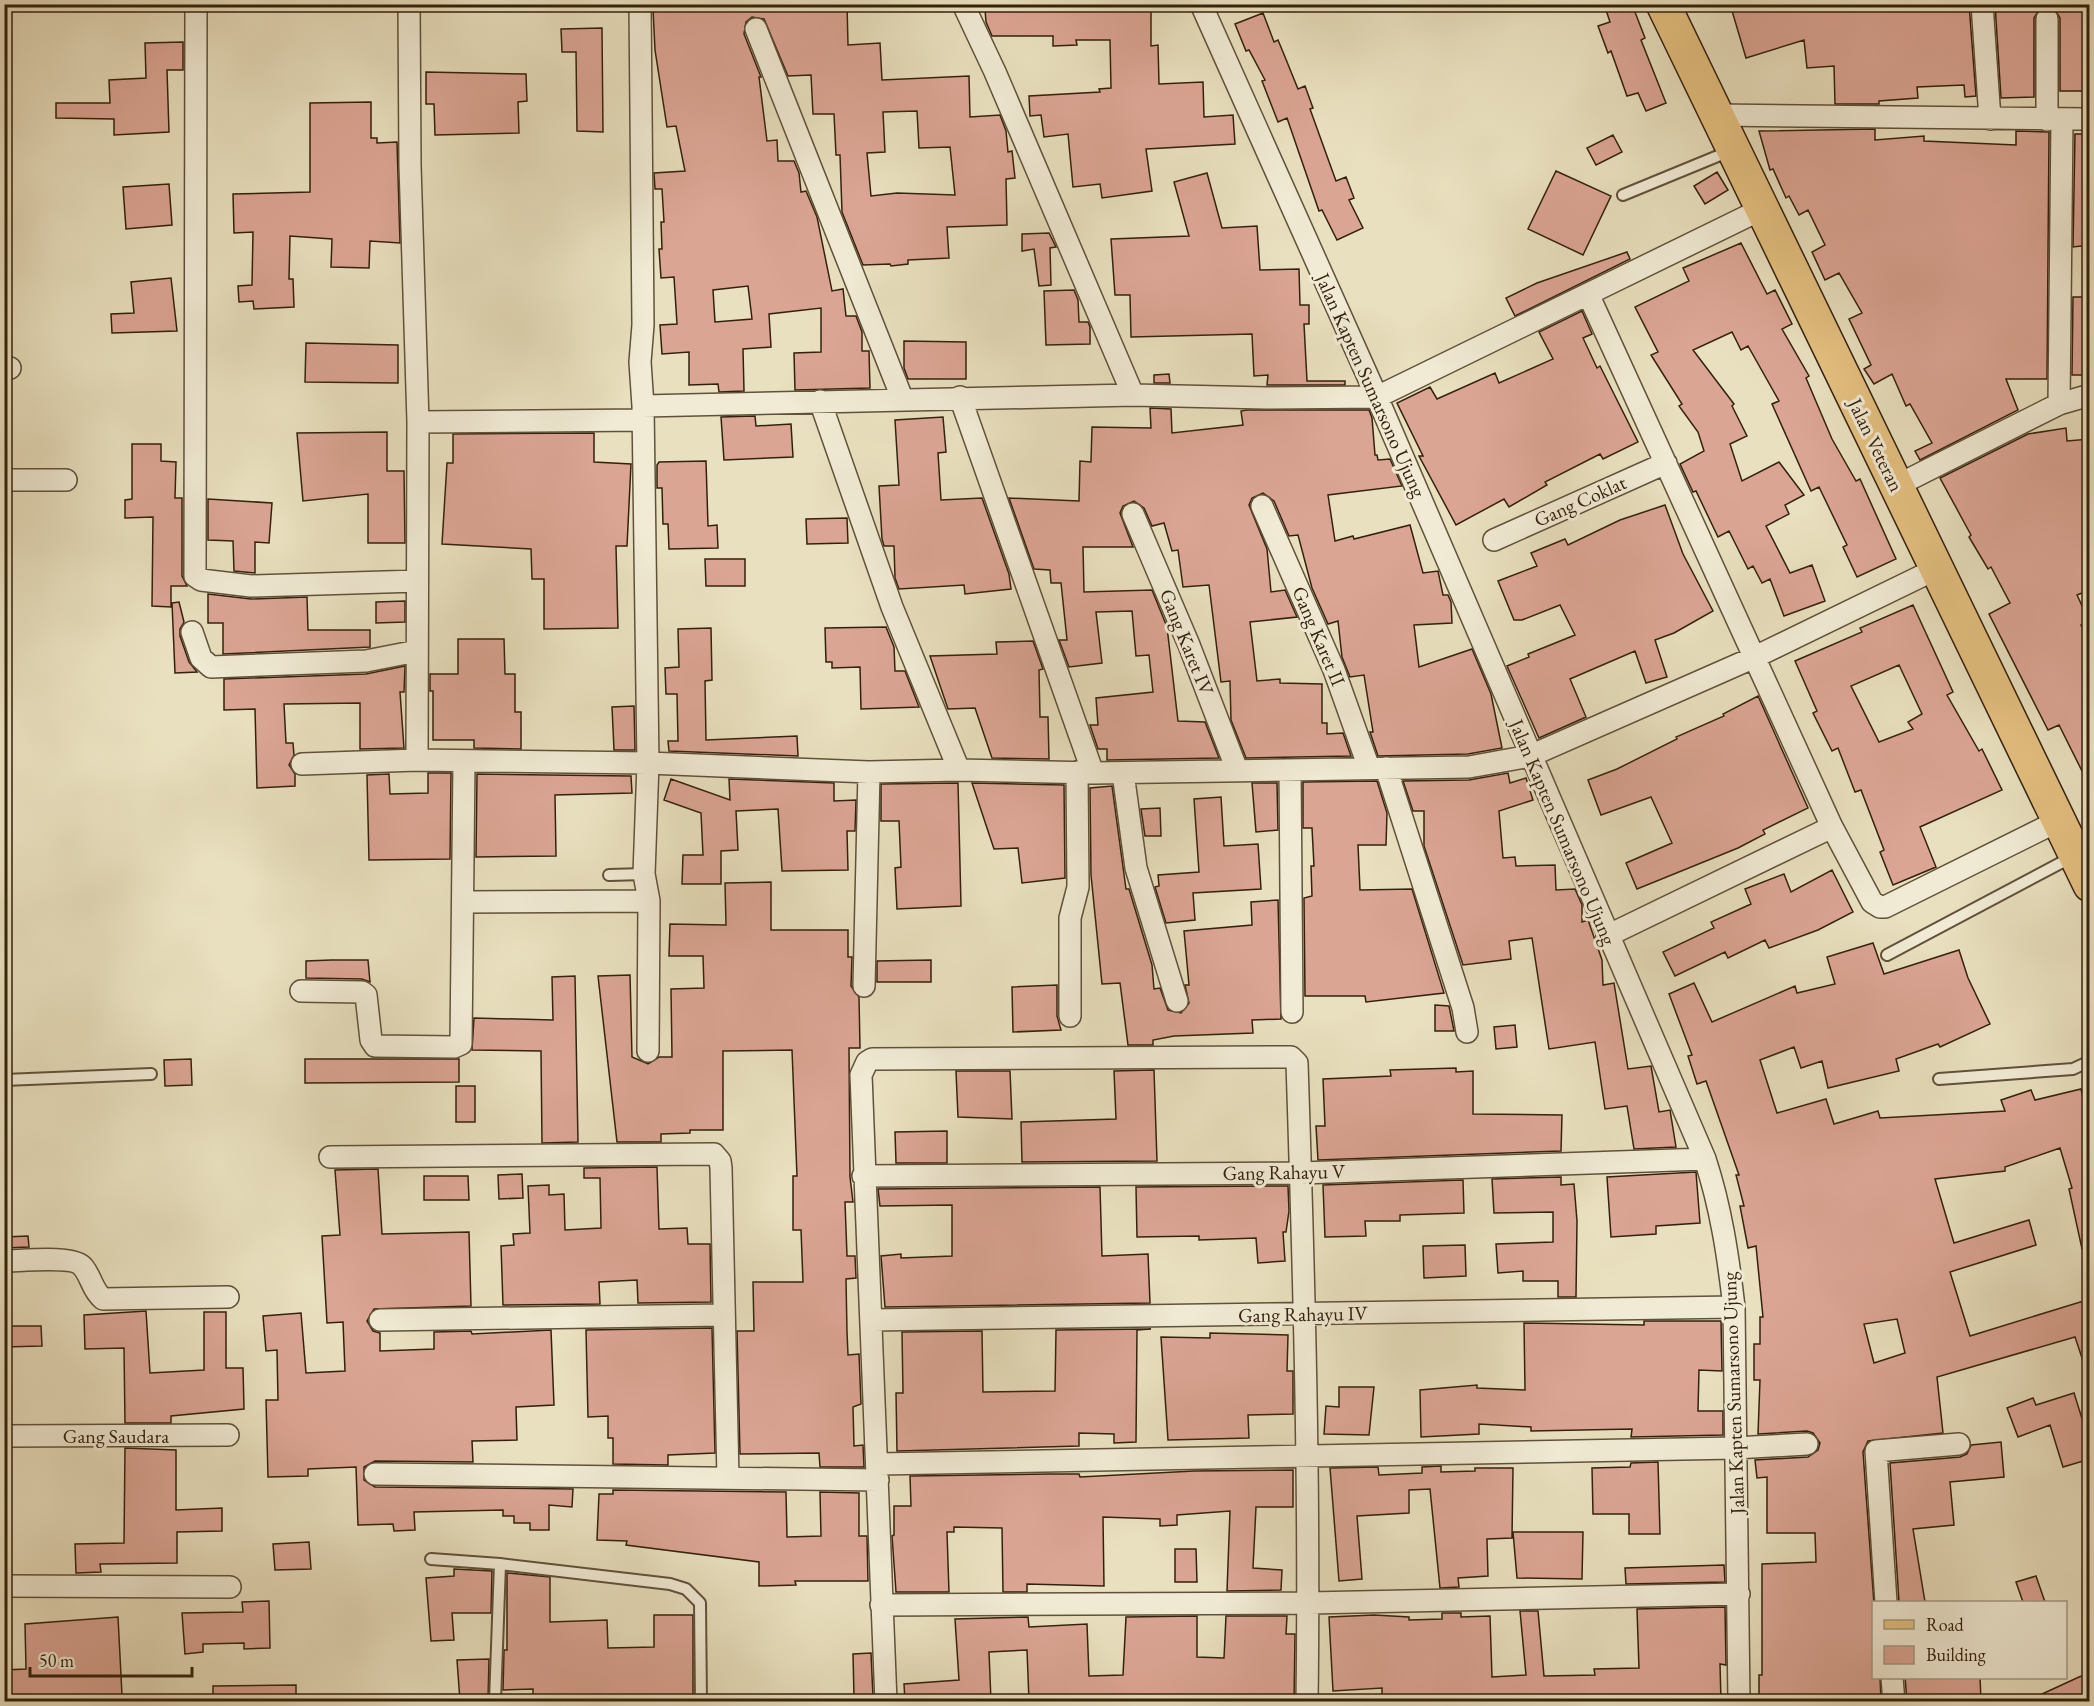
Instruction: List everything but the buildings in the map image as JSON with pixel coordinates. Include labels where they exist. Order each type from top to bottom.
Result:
[{"type":"main road","name":"Jalan Veteran","points":[[1663,4],[2090,885]]},
{"type":"street","points":[[196,4],[195,576],[201,580],[251,586],[417,581]]},
{"type":"street","points":[[409,4],[410,165],[418,422],[417,760]]},
{"type":"street","points":[[640,4],[643,325],[640,362],[643,413],[648,763],[644,874],[649,900],[648,1050]]},
{"type":"street","points":[[963,4],[1134,394]]},
{"type":"street","name":"Jalan Kapten Sumarsono Ujung","points":[[1201,4],[1377,397],[1607,936],[1705,1159],[1718,1199],[1734,1306],[1739,1701]]},
{"type":"street","points":[[1982,4],[1990,119]]},
{"type":"street","points":[[2047,19],[2054,120],[2059,404]]},
{"type":"street","points":[[756,29],[902,398]]},
{"type":"street","points":[[1716,115],[2090,119]]},
{"type":"street","points":[[418,422],[643,413],[820,400],[1134,394],[1266,398],[1377,397],[1589,296],[1762,209]]},
{"type":"street","points":[[1589,296],[1832,827],[1872,902],[1880,907],[2058,821]]},
{"type":"street","points":[[1896,486],[2059,404],[2090,395]]},
{"type":"street","points":[[960,397],[1085,773],[1078,887],[1071,918],[1070,1016]]},
{"type":"street","points":[[820,400],[892,607],[959,770]]},
{"type":"street","name":"Gang Coklat","points":[[1494,540],[1666,463]]},
{"type":"street","points":[[4,480],[66,480]]},
{"type":"street","name":"Gang Karet II","points":[[1262,506],[1377,768],[1464,1008],[1467,1032]]},
{"type":"street","name":"Gang Karet IV","points":[[1133,514],[1189,645],[1237,770]]},
{"type":"street","points":[[302,764],[417,760],[648,763],[869,772],[959,770],[1085,773],[1469,767],[1530,756],[1755,657],[1936,569]]},
{"type":"street","points":[[192,632],[201,658],[211,667],[366,661],[417,651]]},
{"type":"street","points":[[301,991],[366,995],[371,1040],[375,1046],[459,1045],[462,1042],[464,762]]},
{"type":"street","points":[[1290,770],[1292,1012]]},
{"type":"street","points":[[864,986],[869,772]]},
{"type":"street","points":[[1123,773],[1136,868],[1177,1001]]},
{"type":"street","points":[[1607,936],[1832,827]]},
{"type":"street","points":[[463,902],[649,900]]},
{"type":"street","points":[[886,1701],[872,1320],[863,1176],[861,1075],[867,1062],[872,1059],[1291,1058],[1298,1063],[1301,1173],[1308,1457],[1307,1701]]},
{"type":"street","points":[[330,1157],[714,1154],[720,1161],[721,1168],[722,1315],[728,1478]]},
{"type":"street","name":"Gang Rahayu V","points":[[863,1176],[1301,1173],[1705,1159]]},
{"type":"street","points":[[4,1261],[68,1260],[79,1263],[85,1269],[95,1293],[103,1299],[228,1297]]},
{"type":"street","name":"Gang Rahayu IV","points":[[872,1320],[1734,1306]]},
{"type":"street","points":[[380,1320],[722,1315]]},
{"type":"street","name":"Gang Saudara","points":[[4,1436],[228,1435]]},
{"type":"street","points":[[375,1474],[728,1478],[1308,1457],[1735,1448],[1807,1444]]},
{"type":"street","points":[[1886,1601],[1876,1451],[1959,1444]]},
{"type":"street","points":[[4,1587],[230,1587]]},
{"type":"street","points":[[881,1605],[1309,1603],[1739,1594]]},
{"type":"street","points":[[1892,1679],[1894,1701]]},
{"type":"lane","points":[[1623,195],[1733,150]]},
{"type":"lane","points":[[1887,955],[2075,855]]},
{"type":"lane","points":[[609,875],[644,874]]},
{"type":"lane","points":[[1939,1079],[2073,1069],[2090,1061]]},
{"type":"lane","points":[[4,1080],[151,1074]]},
{"type":"lane","points":[[431,1559],[500,1564],[670,1584],[686,1589],[700,1603],[701,1701]]},
{"type":"lane","points":[[495,1701],[500,1564]]}]
